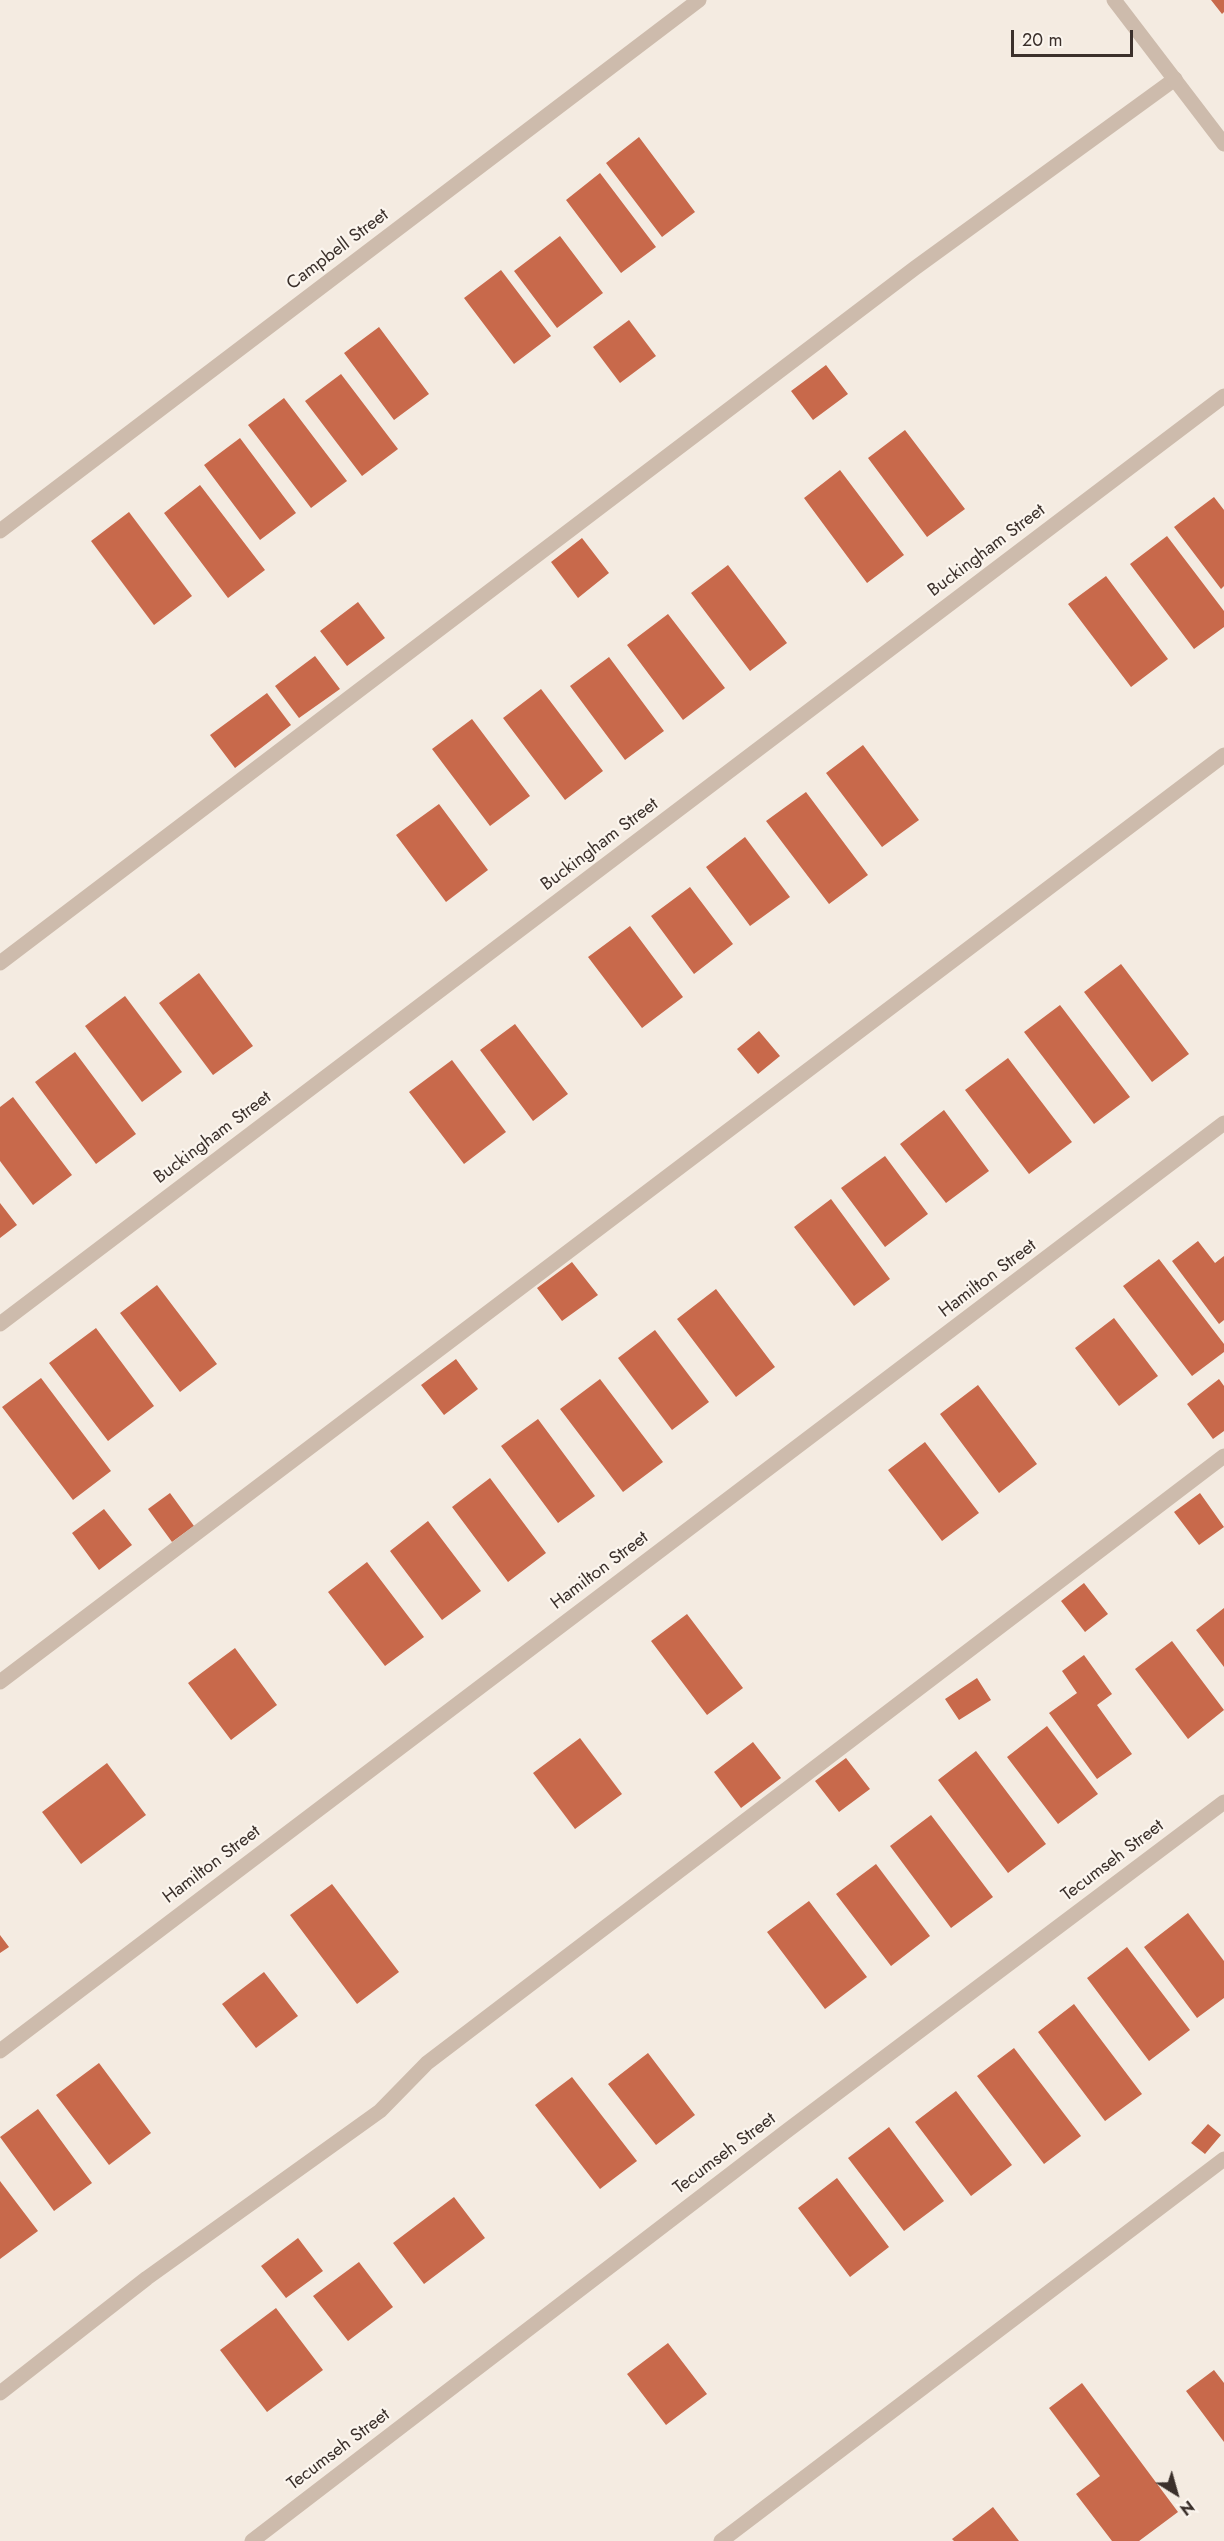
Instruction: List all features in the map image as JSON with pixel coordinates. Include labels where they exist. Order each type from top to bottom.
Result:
[{"type":"street","name":"Campbell Street","points":[[0,531],[699,0]]},
{"type":"street","points":[[1114,0],[1224,144]]},
{"type":"street","points":[[0,963],[906,276],[1175,79]]},
{"type":"street","name":"Buckingham Street","points":[[0,1324],[1224,396]]},
{"type":"street","points":[[0,1682],[1224,755]]},
{"type":"street","name":"Hamilton Street","points":[[0,2051],[1224,1123]]},
{"type":"street","points":[[0,2393],[156,2271],[380,2111],[427,2063],[1224,1456]]},
{"type":"street","name":"Tecumseh Street","points":[[252,2541],[788,2130],[1224,1802]]},
{"type":"street","points":[[721,2541],[1224,2159]]},
{"type":"building","points":[[1211,0],[1224,0],[1222,14]]},
{"type":"building","points":[[639,137],[695,212],[662,237],[606,163]]},
{"type":"building","points":[[600,173],[656,247],[621,273],[566,200]]},
{"type":"building","points":[[560,236],[603,293],[557,328],[514,271]]},
{"type":"building","points":[[501,270],[551,336],[514,364],[464,298]]},
{"type":"building","points":[[629,320],[656,356],[620,383],[593,347]]},
{"type":"building","points":[[379,327],[429,394],[394,420],[344,353]]},
{"type":"building","points":[[826,365],[848,394],[813,420],[791,391]]},
{"type":"building","points":[[341,374],[398,449],[362,476],[305,401]]},
{"type":"building","points":[[284,398],[347,481],[311,508],[248,425]]},
{"type":"building","points":[[905,430],[965,509],[927,537],[868,458]]},
{"type":"building","points":[[240,438],[296,513],[260,540],[204,465]]},
{"type":"building","points":[[840,470],[904,555],[867,583],[804,498]]},
{"type":"building","points":[[200,485],[265,570],[228,598],[164,513]]},
{"type":"building","points":[[1214,497],[1224,510],[1224,586],[1221,589],[1174,527]]},
{"type":"building","points":[[129,512],[192,596],[154,625],[91,541]]},
{"type":"building","points":[[1167,536],[1224,611],[1224,627],[1194,649],[1130,564]]},
{"type":"building","points":[[582,538],[609,573],[578,598],[551,562]]},
{"type":"building","points":[[728,565],[787,643],[750,671],[691,593]]},
{"type":"building","points":[[1106,576],[1168,659],[1131,687],[1068,604]]},
{"type":"building","points":[[358,602],[385,638],[347,666],[320,631]]},
{"type":"building","points":[[668,614],[725,688],[683,720],[627,645]]},
{"type":"building","points":[[315,656],[340,689],[299,718],[275,686]]},
{"type":"building","points":[[609,657],[664,731],[625,760],[570,686]]},
{"type":"building","points":[[541,689],[603,771],[565,800],[503,718]]},
{"type":"building","points":[[267,693],[291,725],[235,768],[210,735]]},
{"type":"building","points":[[472,719],[530,796],[490,826],[432,749]]},
{"type":"building","points":[[863,745],[919,820],[882,847],[826,773]]},
{"type":"building","points":[[806,792],[868,875],[829,904],[766,821]]},
{"type":"building","points":[[439,804],[488,870],[446,902],[396,835]]},
{"type":"building","points":[[745,837],[790,897],[750,926],[706,867]]},
{"type":"building","points":[[690,887],[733,944],[694,974],[651,916]]},
{"type":"building","points":[[630,926],[683,997],[642,1028],[588,957]]},
{"type":"building","points":[[1121,964],[1189,1054],[1152,1082],[1084,992]]},
{"type":"building","points":[[199,973],[253,1046],[213,1075],[159,1003]]},
{"type":"building","points":[[125,996],[182,1072],[142,1102],[85,1026]]},
{"type":"building","points":[[1060,1005],[1130,1097],[1094,1124],[1024,1032]]},
{"type":"building","points":[[515,1024],[568,1094],[533,1121],[480,1050]]},
{"type":"building","points":[[759,1031],[780,1056],[758,1074],[737,1049]]},
{"type":"building","points":[[75,1052],[136,1134],[96,1164],[35,1082]]},
{"type":"building","points":[[1008,1058],[1072,1142],[1029,1174],[965,1090]]},
{"type":"building","points":[[452,1060],[506,1132],[464,1164],[409,1092]]},
{"type":"building","points":[[13,1097],[72,1175],[33,1205],[0,1161],[0,1107]]},
{"type":"building","points":[[944,1110],[989,1171],[946,1203],[900,1144]]},
{"type":"building","points":[[885,1156],[928,1214],[885,1247],[841,1188]]},
{"type":"building","points":[[831,1199],[890,1279],[854,1306],[794,1227]]},
{"type":"building","points":[[0,1203],[17,1225],[0,1238]]},
{"type":"building","points":[[1198,1241],[1215,1263],[1224,1256],[1224,1320],[1219,1324],[1172,1261]]},
{"type":"building","points":[[1159,1259],[1224,1344],[1224,1352],[1192,1376],[1123,1286]]},
{"type":"building","points":[[572,1262],[598,1295],[562,1321],[537,1288]]},
{"type":"building","points":[[157,1285],[217,1364],[180,1392],[120,1313]]},
{"type":"building","points":[[716,1289],[775,1367],[736,1397],[677,1319]]},
{"type":"building","points":[[1114,1318],[1158,1376],[1119,1406],[1075,1348]]},
{"type":"building","points":[[96,1328],[154,1406],[108,1441],[49,1363]]},
{"type":"building","points":[[655,1330],[709,1402],[672,1430],[618,1358]]},
{"type":"building","points":[[456,1359],[478,1389],[444,1415],[421,1385]]},
{"type":"building","points":[[41,1378],[111,1471],[73,1500],[2,1407]]},
{"type":"building","points":[[600,1379],[663,1462],[623,1492],[560,1409]]},
{"type":"building","points":[[1219,1379],[1224,1386],[1224,1431],[1213,1439],[1187,1404]]},
{"type":"building","points":[[978,1385],[1037,1464],[999,1493],[940,1414]]},
{"type":"building","points":[[538,1419],[595,1496],[558,1523],[501,1446]]},
{"type":"building","points":[[925,1442],[979,1513],[942,1541],[888,1470]]},
{"type":"building","points":[[490,1478],[546,1553],[508,1582],[452,1507]]},
{"type":"building","points":[[170,1493],[194,1526],[172,1542],[148,1509]]},
{"type":"building","points":[[1200,1493],[1224,1527],[1199,1545],[1174,1512]]},
{"type":"building","points":[[104,1509],[132,1545],[99,1570],[72,1533]]},
{"type":"building","points":[[428,1521],[481,1591],[442,1620],[390,1551]]},
{"type":"building","points":[[367,1562],[424,1637],[385,1666],[328,1592]]},
{"type":"building","points":[[1084,1583],[1108,1614],[1085,1632],[1061,1601]]},
{"type":"building","points":[[1224,1608],[1224,1667],[1196,1630]]},
{"type":"building","points":[[687,1614],[743,1688],[707,1715],[651,1641]]},
{"type":"building","points":[[1172,1641],[1224,1710],[1188,1739],[1135,1669]]},
{"type":"building","points":[[235,1648],[277,1705],[231,1740],[188,1683]]},
{"type":"building","points":[[1084,1655],[1112,1694],[1097,1705],[1132,1754],[1097,1779],[1049,1713],[1077,1693],[1062,1671]]},
{"type":"building","points":[[977,1678],[991,1700],[959,1720],[945,1699]]},
{"type":"building","points":[[1047,1726],[1098,1794],[1058,1824],[1007,1757]]},
{"type":"building","points":[[580,1738],[622,1794],[575,1829],[533,1773]]},
{"type":"building","points":[[753,1742],[781,1778],[741,1808],[714,1772]]},
{"type":"building","points":[[976,1751],[1046,1844],[1008,1873],[938,1780]]},
{"type":"building","points":[[846,1758],[870,1789],[839,1812],[815,1781]]},
{"type":"building","points":[[107,1763],[146,1815],[81,1864],[42,1812]]},
{"type":"building","points":[[931,1815],[993,1897],[951,1928],[890,1846]]},
{"type":"building","points":[[876,1864],[930,1936],[891,1966],[836,1894]]},
{"type":"building","points":[[332,1884],[399,1972],[357,2004],[290,1915]]},
{"type":"building","points":[[809,1901],[867,1977],[825,2009],[767,1932]]},
{"type":"building","points":[[1188,1913],[1224,1961],[1224,1998],[1197,2018],[1144,1947]]},
{"type":"building","points":[[0,1935],[9,1947],[0,1953]]},
{"type":"building","points":[[1127,1947],[1190,2030],[1149,2061],[1087,1978]]},
{"type":"building","points":[[264,1972],[298,2016],[256,2048],[222,2004]]},
{"type":"building","points":[[1074,2004],[1142,2094],[1105,2121],[1038,2032]]},
{"type":"building","points":[[1014,2048],[1081,2136],[1044,2164],[977,2076]]},
{"type":"building","points":[[648,2053],[695,2115],[656,2145],[608,2084]]},
{"type":"building","points":[[99,2063],[151,2133],[109,2165],[56,2095]]},
{"type":"building","points":[[572,2077],[637,2161],[600,2189],[535,2105]]},
{"type":"building","points":[[956,2091],[1012,2165],[971,2196],[915,2122]]},
{"type":"building","points":[[38,2109],[92,2183],[54,2211],[0,2137]]},
{"type":"building","points":[[1208,2124],[1221,2135],[1205,2154],[1191,2143]]},
{"type":"building","points":[[889,2127],[944,2201],[904,2231],[848,2158]]},
{"type":"building","points":[[837,2178],[889,2247],[850,2277],[798,2208]]},
{"type":"building","points":[[0,2181],[38,2231],[0,2259]]},
{"type":"building","points":[[454,2197],[485,2238],[424,2284],[393,2243]]},
{"type":"building","points":[[298,2238],[323,2271],[286,2298],[261,2266]]},
{"type":"building","points":[[359,2262],[393,2307],[348,2341],[313,2296]]},
{"type":"building","points":[[276,2308],[323,2370],[267,2412],[220,2350]]},
{"type":"building","points":[[668,2343],[707,2394],[666,2425],[627,2374]]},
{"type":"building","points":[[1214,2370],[1224,2383],[1224,2442],[1186,2391]]},
{"type":"building","points":[[1082,2383],[1178,2512],[1139,2541],[1112,2541],[1076,2494],[1100,2476],[1049,2408]]},
{"type":"building","points":[[993,2507],[1019,2541],[954,2541],[952,2539]]}]
